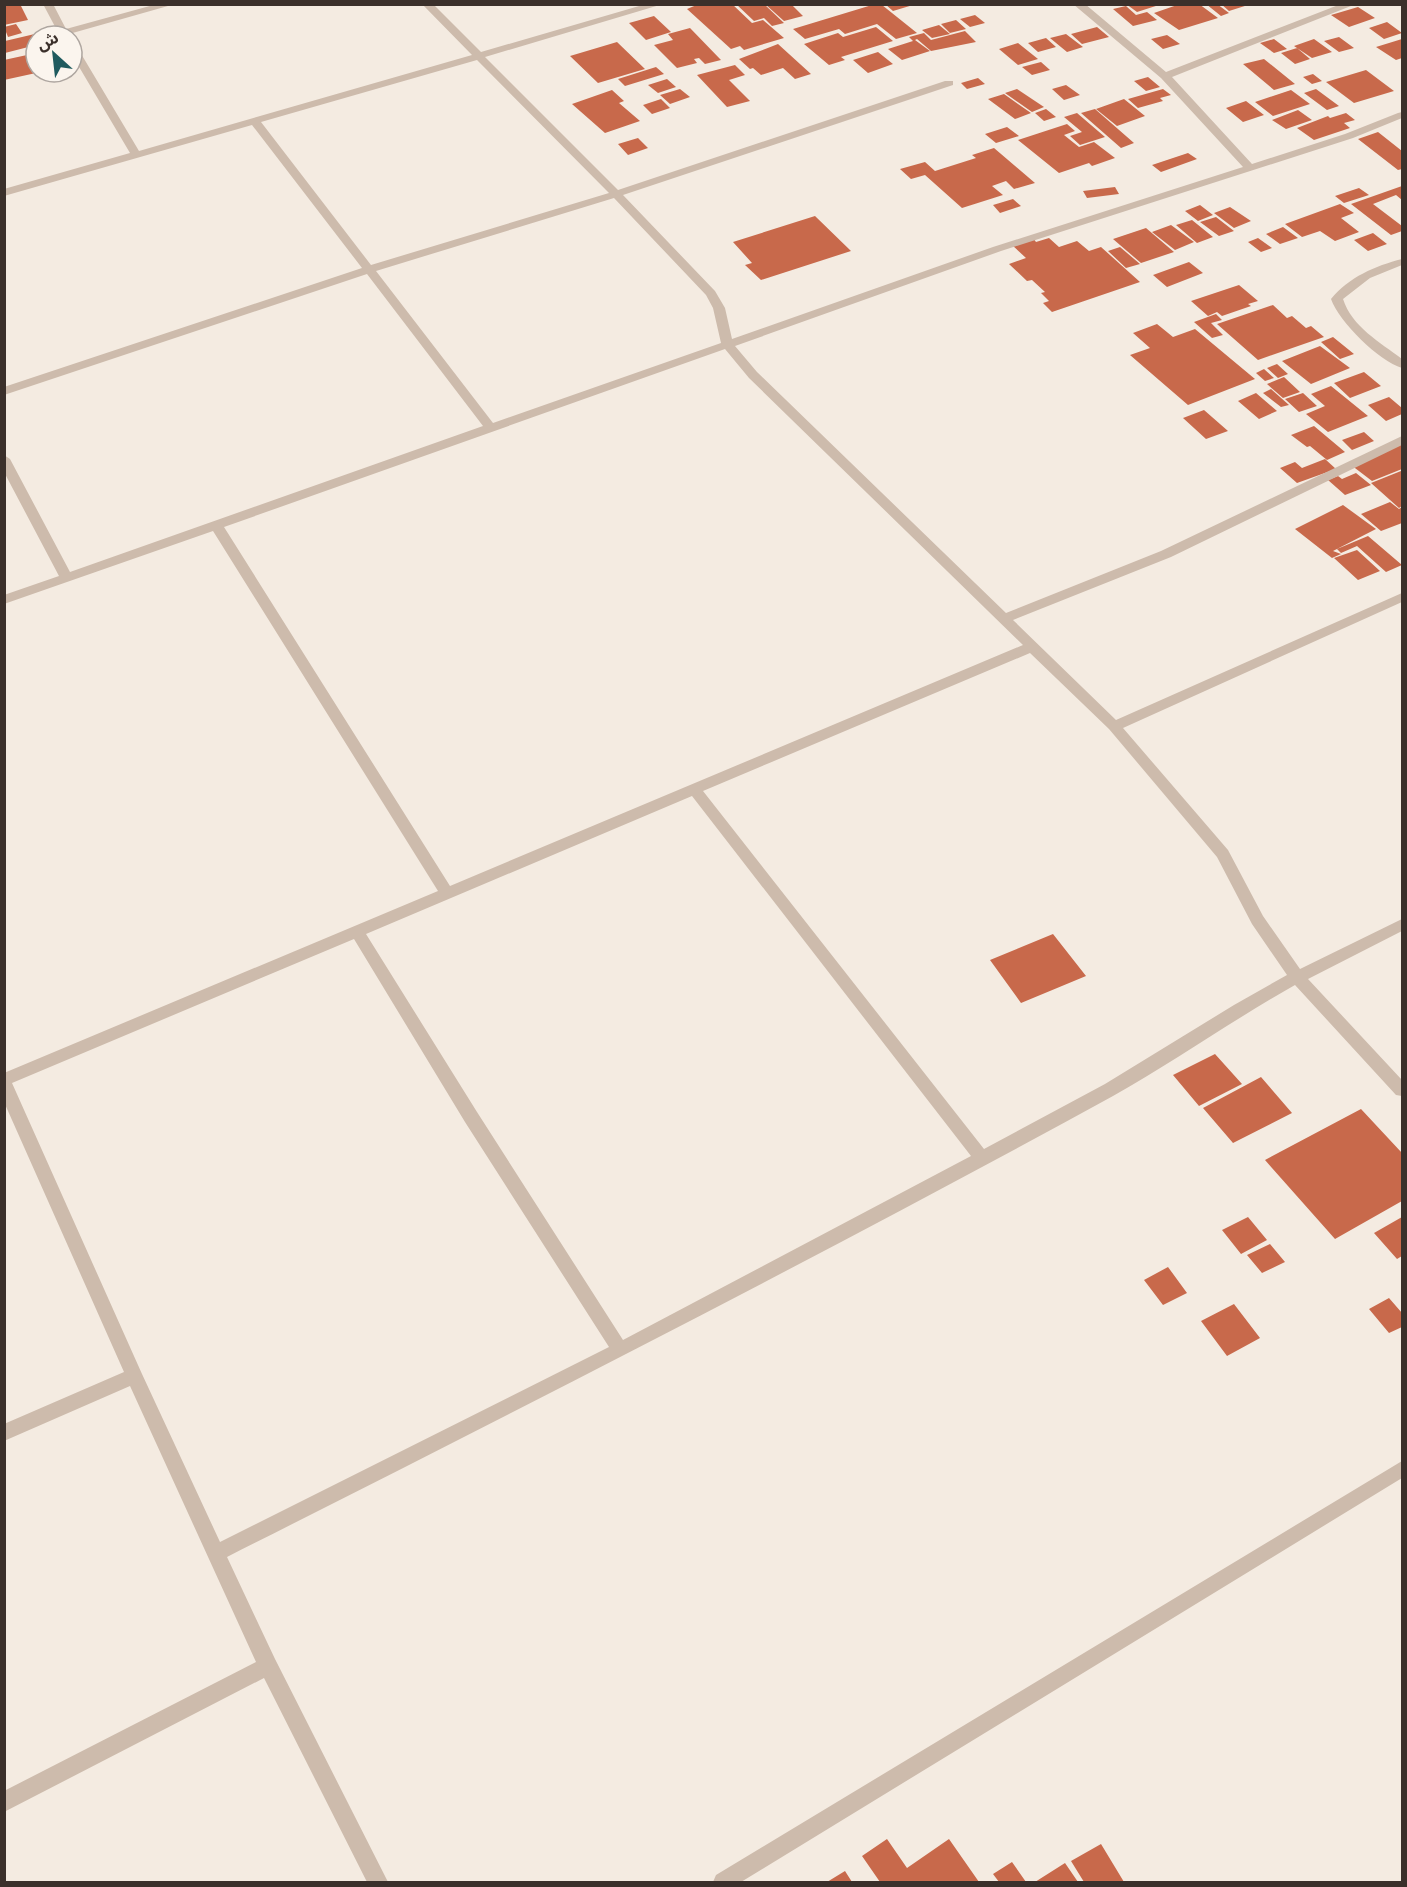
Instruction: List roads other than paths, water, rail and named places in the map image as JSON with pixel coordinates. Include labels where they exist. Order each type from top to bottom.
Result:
[{"type":"street","points":[[48,4],[59,24]]},
{"type":"street","points":[[84,28],[170,4]]},
{"type":"street","points":[[427,4],[711,293],[719,308],[727,344],[753,375],[1113,726],[1223,854],[1257,920],[1297,977],[1402,1090]]},
{"type":"street","points":[[4,193],[658,4]]},
{"type":"street","points":[[1077,4],[1165,76],[1250,168]]},
{"type":"street","points":[[1165,76],[1351,4]]},
{"type":"street","points":[[84,67],[137,156]]},
{"type":"street","points":[[4,391],[371,269],[616,194],[949,82]]},
{"type":"street","points":[[4,600],[997,249],[1349,136],[1402,115]]},
{"type":"street","points":[[255,122],[371,269],[491,428]]},
{"type":"street","points":[[1402,262],[1374,271],[1349,285],[1337,299],[1339,310],[1350,323],[1402,364]]},
{"type":"street","points":[[1003,619],[1166,554],[1402,440]]},
{"type":"street","points":[[4,459],[68,578]]},
{"type":"street","points":[[216,525],[446,892]]},
{"type":"street","points":[[1113,726],[1402,597]]},
{"type":"street","points":[[378,1882],[268,1666],[134,1376],[4,1082],[356,930],[1031,647]]},
{"type":"street","points":[[694,789],[981,1157]]},
{"type":"street","points":[[217,1553],[620,1350],[1111,1089],[1188,1043],[1239,1009],[1297,977],[1402,925]]},
{"type":"street","points":[[356,930],[620,1350]]},
{"type":"street","points":[[4,1433],[134,1376]]},
{"type":"street","points":[[723,1882],[1402,1469]]},
{"type":"street","points":[[4,1802],[268,1666]]}]
